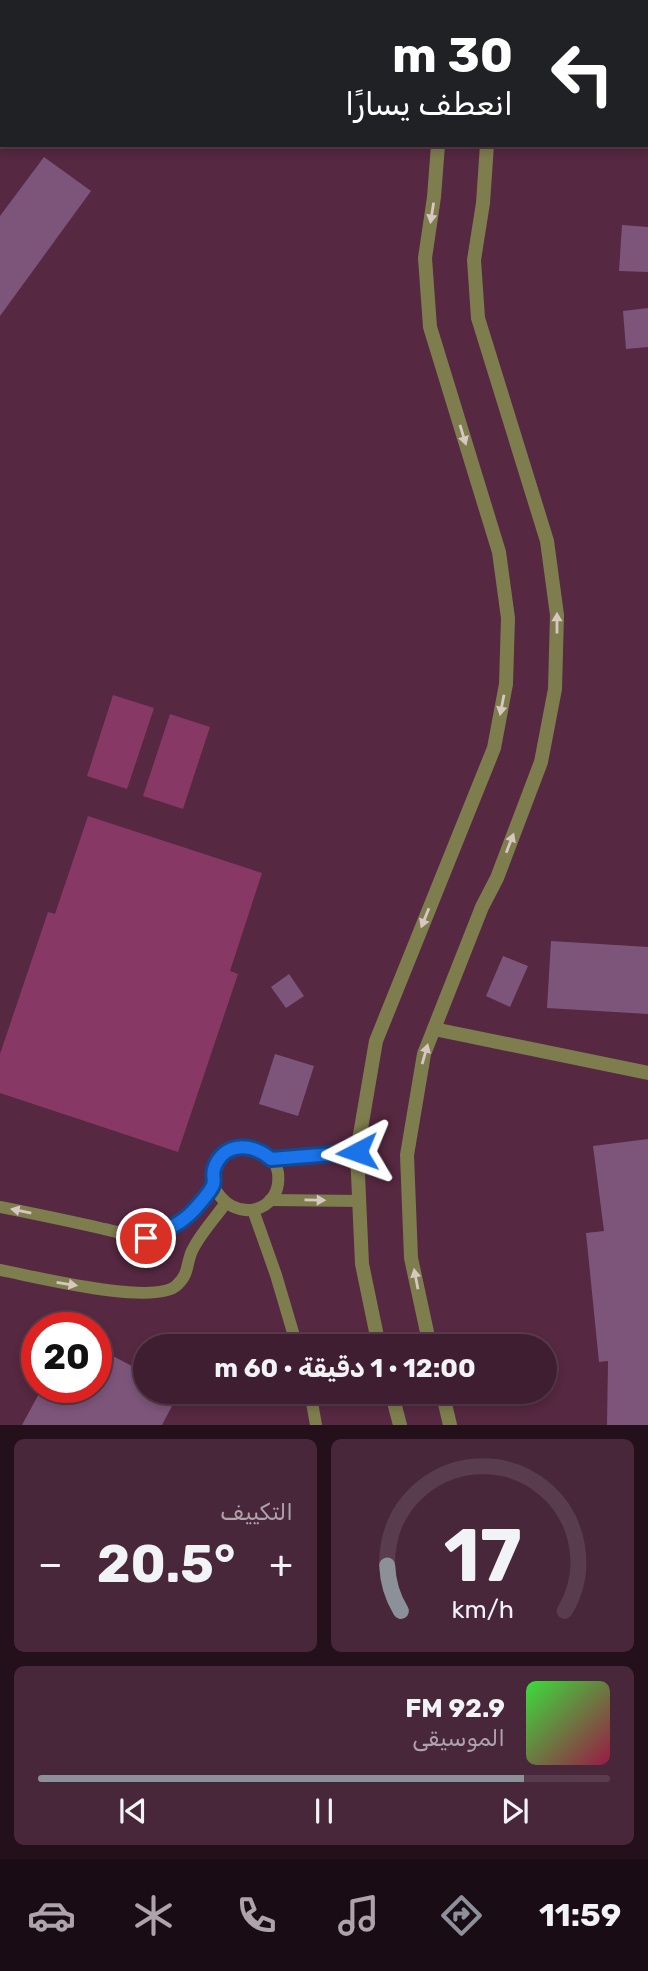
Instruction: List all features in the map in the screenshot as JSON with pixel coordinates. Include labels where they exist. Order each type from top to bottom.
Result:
[{"type":"street","points":[[377,1334],[362,1264],[357,1152],[376,1041],[494,748],[506,684],[508,618],[499,552],[430,327],[425,258],[438,147]]},
{"type":"street","points":[[427,1334],[411,1258],[407,1155],[424,1054],[482,907],[497,878],[541,762],[555,689],[557,615],[547,541],[478,317],[474,260],[483,203],[487,147]]},
{"type":"street","points":[[434,1029],[648,1073]]},
{"type":"street","points":[[394,1404],[400,1425]]},
{"type":"street","points":[[445,1404],[450,1425]]},
{"type":"lane","points":[[270,1200],[277,1187],[278,1172],[271,1159],[260,1150],[246,1146],[232,1149],[220,1158],[213,1170],[213,1185],[230,1208],[253,1210],[270,1200],[360,1201]]},
{"type":"lane","points":[[271,1159],[357,1152]]},
{"type":"lane","points":[[0,1207],[146,1238],[177,1225],[191,1213],[213,1185]]},
{"type":"lane","points":[[0,1270],[63,1284],[161,1294],[176,1287],[188,1273],[193,1247],[225,1203]]},
{"type":"lane","points":[[253,1210],[293,1334]]},
{"type":"lane","points":[[312,1404],[316,1425]]},
{"type":"shaded area","points":[[113,695],[154,708],[127,789],[87,776]]},
{"type":"shaded area","points":[[170,714],[210,727],[183,809],[143,796]]},
{"type":"shaded area","points":[[88,816],[262,873],[230,971],[238,974],[178,1152],[0,1093],[0,1054],[48,912],[55,914]]},
{"type":"building","points":[[44,157],[91,191],[0,316],[0,216]]},
{"type":"building","points":[[622,225],[648,227],[648,272],[619,271]]},
{"type":"building","points":[[648,308],[648,347],[626,349],[623,311]]},
{"type":"building","points":[[551,941],[648,947],[648,1014],[547,1008]]},
{"type":"building","points":[[503,956],[528,966],[510,1007],[486,996]]},
{"type":"building","points":[[289,974],[304,996],[286,1008],[271,987]]},
{"type":"building","points":[[275,1054],[314,1066],[298,1116],[259,1104]]},
{"type":"building","points":[[648,1139],[648,1425],[607,1425],[608,1361],[599,1362],[586,1233],[604,1231],[593,1146]]},
{"type":"building","points":[[112,1355],[133,1367],[133,1404],[173,1404],[162,1425],[22,1425],[34,1403],[112,1403]]},
{"type":"route","points":[[146,1238],[177,1225],[191,1213],[213,1185],[213,1170],[220,1158],[232,1149],[246,1146],[260,1150],[271,1159],[357,1152]]}]
